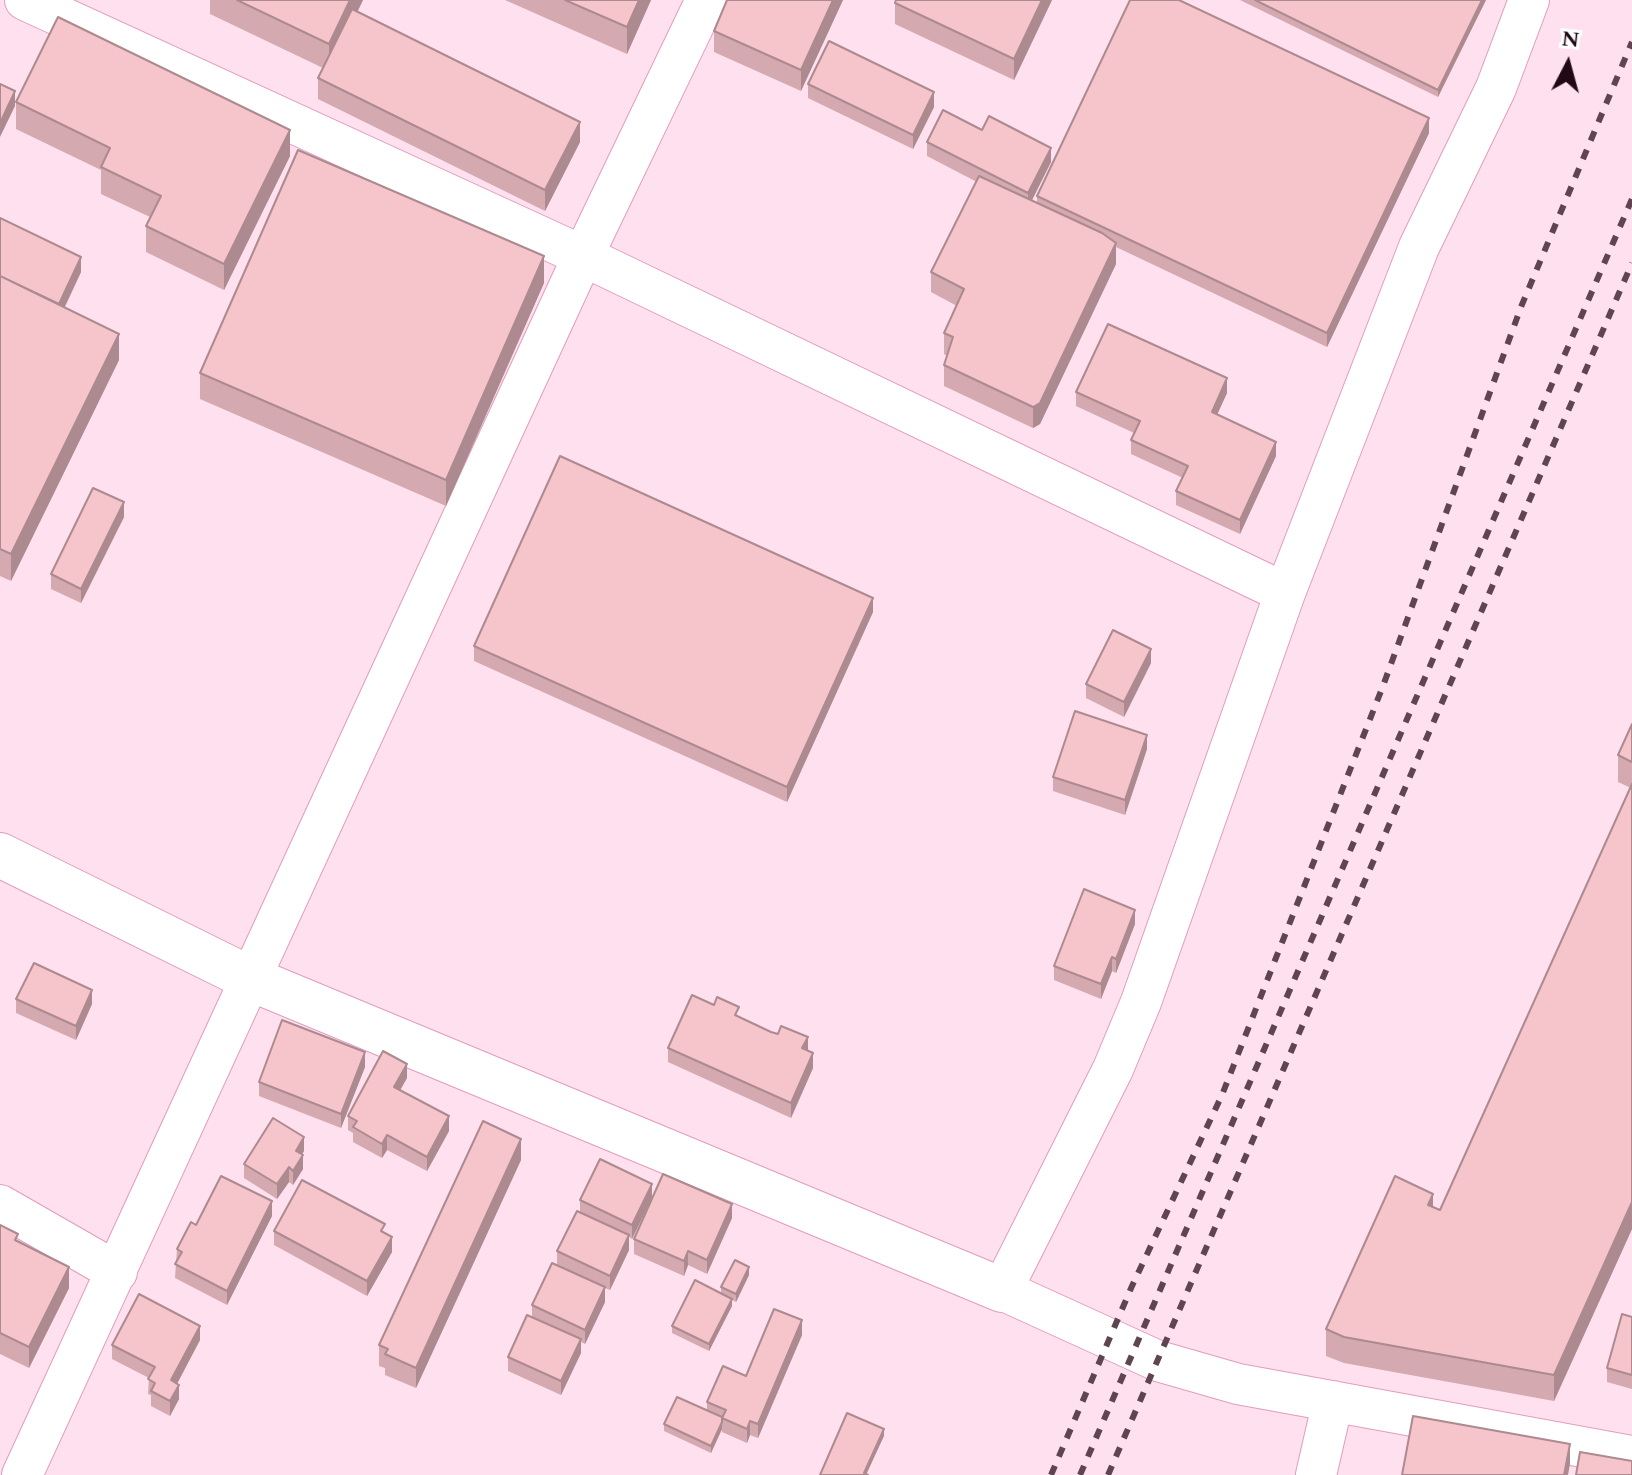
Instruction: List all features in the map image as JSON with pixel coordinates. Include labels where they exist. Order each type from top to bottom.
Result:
[{"type":"street","points":[[25,0],[583,256],[1285,593]]},
{"type":"street","points":[[22,1475],[583,256],[706,0]]},
{"type":"street","points":[[1002,1290],[1113,1069],[1141,1002],[1285,593],[1419,247],[1496,88],[1529,0]]},
{"type":"street","points":[[0,855],[251,979],[1002,1290],[1158,1361],[1238,1384],[1632,1456]]},
{"type":"street","points":[[0,1205],[117,1272]]},
{"type":"street","points":[[1316,1475],[1333,1401]]},
{"type":"building","points":[[237,0],[350,0],[329,44]]},
{"type":"building","points":[[565,0],[639,0],[627,27]]},
{"type":"building","points":[[727,0],[833,0],[801,70],[714,31]]},
{"type":"building","points":[[896,0],[1042,0],[1014,59],[895,3]]},
{"type":"building","points":[[1130,0],[1179,0],[1429,118],[1327,333],[1037,196]]},
{"type":"building","points":[[1255,0],[1482,0],[1438,90]]},
{"type":"building","points":[[352,9],[580,122],[545,190],[318,78]]},
{"type":"building","points":[[58,17],[290,130],[224,264],[146,226],[161,196],[101,167],[110,148],[16,102]]},
{"type":"building","points":[[829,41],[934,92],[913,135],[808,84]]},
{"type":"building","points":[[0,84],[15,91],[0,123]]},
{"type":"building","points":[[943,110],[982,130],[989,116],[1051,148],[1028,193],[927,142]]},
{"type":"building","points":[[298,150],[544,256],[446,480],[200,373]]},
{"type":"building","points":[[979,176],[1102,233],[1116,243],[1040,403],[1033,407],[944,365],[953,337],[944,333],[964,289],[931,272]]},
{"type":"building","points":[[0,218],[81,257],[59,304],[0,276]]},
{"type":"building","points":[[0,276],[119,334],[11,554],[0,549]]},
{"type":"building","points":[[1108,324],[1227,378],[1212,412],[1276,442],[1240,520],[1176,491],[1188,466],[1131,440],[1140,421],[1076,392]]},
{"type":"building","points":[[560,456],[873,598],[787,787],[474,646]]},
{"type":"building","points":[[93,488],[124,502],[81,589],[51,574]]},
{"type":"building","points":[[1113,630],[1151,649],[1124,702],[1086,684]]},
{"type":"building","points":[[1075,711],[1147,735],[1125,800],[1053,777]]},
{"type":"building","points":[[1632,724],[1632,762],[1618,755]]},
{"type":"building","points":[[1632,784],[1632,1202],[1554,1375],[1344,1337],[1326,1329],[1395,1176],[1433,1194],[1428,1205],[1440,1210]]},
{"type":"building","points":[[1084,889],[1135,910],[1116,959],[1112,957],[1101,984],[1054,966]]},
{"type":"building","points":[[34,963],[92,990],[76,1026],[16,999]]},
{"type":"building","points":[[692,995],[714,1005],[717,997],[739,1007],[735,1015],[771,1032],[778,1034],[781,1026],[808,1037],[802,1048],[813,1053],[791,1103],[668,1048]]},
{"type":"building","points":[[282,1020],[365,1052],[341,1114],[259,1082]]},
{"type":"building","points":[[383,1051],[407,1064],[394,1087],[449,1116],[427,1157],[387,1135],[382,1144],[353,1127],[357,1121],[348,1116]]},
{"type":"building","points":[[273,1118],[304,1137],[296,1151],[303,1155],[293,1171],[289,1167],[277,1184],[244,1164]]},
{"type":"building","points":[[483,1121],[521,1139],[416,1368],[385,1354],[388,1349],[379,1345]]},
{"type":"building","points":[[600,1159],[652,1184],[632,1225],[580,1200]]},
{"type":"building","points":[[663,1174],[732,1204],[707,1260],[688,1251],[684,1261],[634,1239]]},
{"type":"building","points":[[221,1176],[272,1201],[227,1291],[175,1264],[182,1252],[177,1249],[191,1222],[196,1225]]},
{"type":"building","points":[[302,1180],[385,1224],[381,1231],[392,1237],[367,1281],[274,1231]]},
{"type":"building","points":[[577,1211],[629,1235],[610,1276],[557,1251]]},
{"type":"building","points":[[0,1225],[18,1234],[15,1240],[69,1267],[29,1347],[0,1333]]},
{"type":"building","points":[[735,1260],[749,1267],[736,1294],[721,1287]]},
{"type":"building","points":[[552,1263],[605,1287],[585,1330],[532,1305]]},
{"type":"building","points":[[695,1280],[732,1299],[709,1344],[672,1326]]},
{"type":"building","points":[[139,1294],[200,1326],[171,1380],[179,1385],[170,1401],[151,1391],[155,1383],[148,1379],[155,1367],[112,1345]]},
{"type":"building","points":[[774,1309],[802,1320],[758,1424],[750,1421],[747,1429],[722,1418],[726,1410],[707,1402],[723,1366],[746,1376]]},
{"type":"building","points":[[1622,1314],[1632,1317],[1632,1375],[1607,1368]]},
{"type":"building","points":[[527,1315],[581,1339],[561,1381],[508,1357]]},
{"type":"building","points":[[677,1397],[722,1417],[711,1446],[664,1424]]},
{"type":"building","points":[[847,1413],[884,1429],[864,1473],[868,1475],[820,1475]]},
{"type":"building","points":[[1413,1416],[1570,1444],[1564,1475],[1402,1475]]},
{"type":"building","points":[[1580,1452],[1632,1461],[1632,1475],[1576,1475]]},
{"type":"railway","points":[[1051,1475],[1132,1286],[1222,1095],[1383,686],[1521,307],[1632,42]]},
{"type":"railway","points":[[1080,1475],[1632,199]]},
{"type":"railway","points":[[1108,1475],[1632,263]]}]
